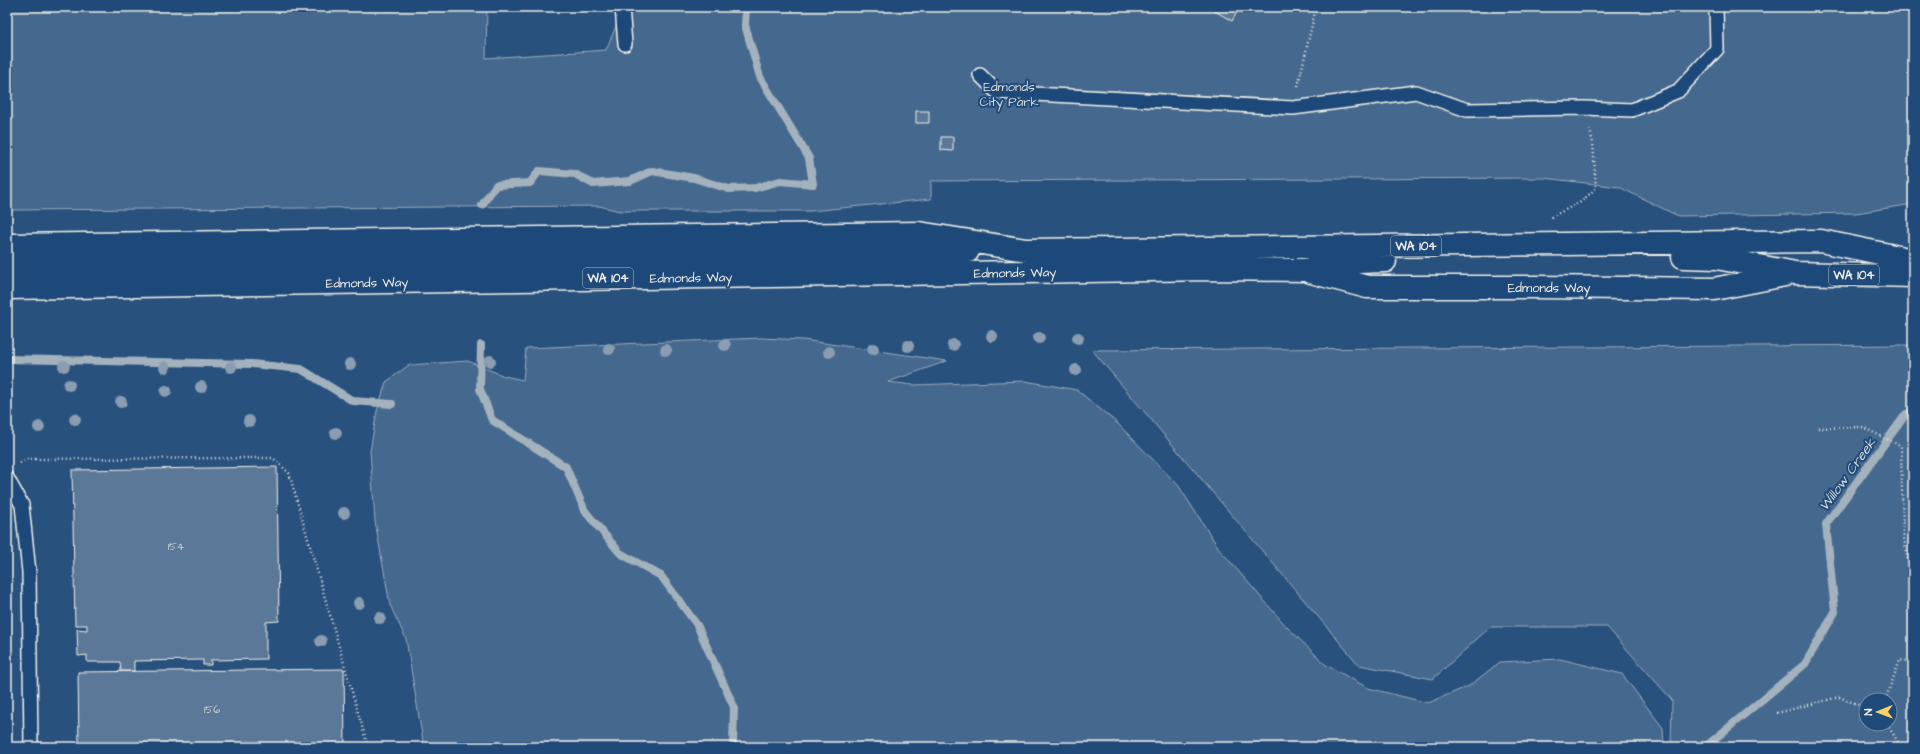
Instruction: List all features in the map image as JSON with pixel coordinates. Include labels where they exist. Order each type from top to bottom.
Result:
[{"type":"main road","name":"WA 104","points":[[7,245],[919,233],[1026,250]]},
{"type":"main road","name":"WA 104","points":[[7,267],[1026,250],[1821,241],[1913,260]]},
{"type":"main road","name":"Edmonds Way","points":[[7,288],[1208,269],[1304,270],[1359,262],[1672,257],[1717,258],[1795,273],[1913,276]]},
{"type":"main road","name":"Edmonds Way","points":[[1304,270],[1367,287],[1714,289],[1795,273]]},
{"type":"lane","points":[[622,7],[625,44]]},
{"type":"lane","points":[[980,75],[997,92],[1293,108],[1416,92],[1468,110],[1585,108],[1632,110],[1678,91],[1717,49],[1716,7]]},
{"type":"lane","points":[[7,478],[22,506],[29,572],[31,747]]},
{"type":"path","points":[[1293,108],[1316,7]]},
{"type":"path","points":[[1549,218],[1581,202],[1596,188],[1594,143],[1585,108]]},
{"type":"path","points":[[1818,428],[1862,427],[1901,446],[1903,532],[1910,579],[1913,582]]},
{"type":"path","points":[[16,467],[26,459],[273,458],[289,473],[368,747]]},
{"type":"path","points":[[1888,692],[1900,660],[1913,662]]},
{"type":"path","points":[[1777,713],[1839,697],[1858,705]]},
{"type":"path","points":[[1891,732],[1901,747]]},
{"type":"green space","name":"Edmonds City Park","points":[[7,7],[487,7],[486,58],[606,50],[624,7],[1913,7],[1913,204],[1856,213],[1678,216],[1619,187],[1544,178],[931,181],[931,199],[811,211],[620,211],[599,206],[7,210]]},
{"type":"green space","points":[[761,338],[803,340],[947,361],[888,382],[913,385],[1025,381],[1077,390],[1117,423],[1178,485],[1220,550],[1286,626],[1326,665],[1368,688],[1428,703],[1469,686],[1500,662],[1560,659],[1622,674],[1663,728],[1664,747],[424,747],[406,639],[390,605],[375,521],[370,451],[377,411],[386,382],[409,365],[468,361],[504,376],[523,380],[526,348]]},
{"type":"green space","points":[[1913,345],[1913,747],[1671,747],[1672,700],[1607,627],[1490,627],[1433,679],[1359,665],[1092,350]]},
{"type":"building","points":[[1208,7],[1240,7],[1232,21]]},
{"type":"building","points":[[916,111],[929,111],[929,123],[916,123]]},
{"type":"building","points":[[941,137],[953,137],[953,151],[941,150]]},
{"type":"building","points":[[277,467],[279,621],[266,622],[266,659],[211,660],[211,665],[203,665],[203,660],[134,661],[134,671],[121,671],[120,662],[87,662],[87,655],[78,656],[77,629],[87,630],[87,625],[75,625],[72,470]]},
{"type":"building","points":[[344,669],[345,747],[79,747],[78,672]]},
{"type":"waterway","points":[[482,205],[496,185],[530,183],[539,171],[575,174],[593,184],[630,181],[652,171],[694,178],[729,189],[755,188],[780,181],[813,184],[809,158],[760,77],[745,25],[746,7]]},
{"type":"waterway","points":[[481,345],[480,389],[492,420],[566,467],[585,511],[620,553],[661,576],[697,625],[734,707],[733,747]]},
{"type":"waterway","points":[[7,359],[252,364],[301,369],[353,401],[392,404]]},
{"type":"waterway","name":"Willow Creek","points":[[1705,747],[1805,664],[1835,612],[1826,524],[1906,414],[1913,412]]}]
